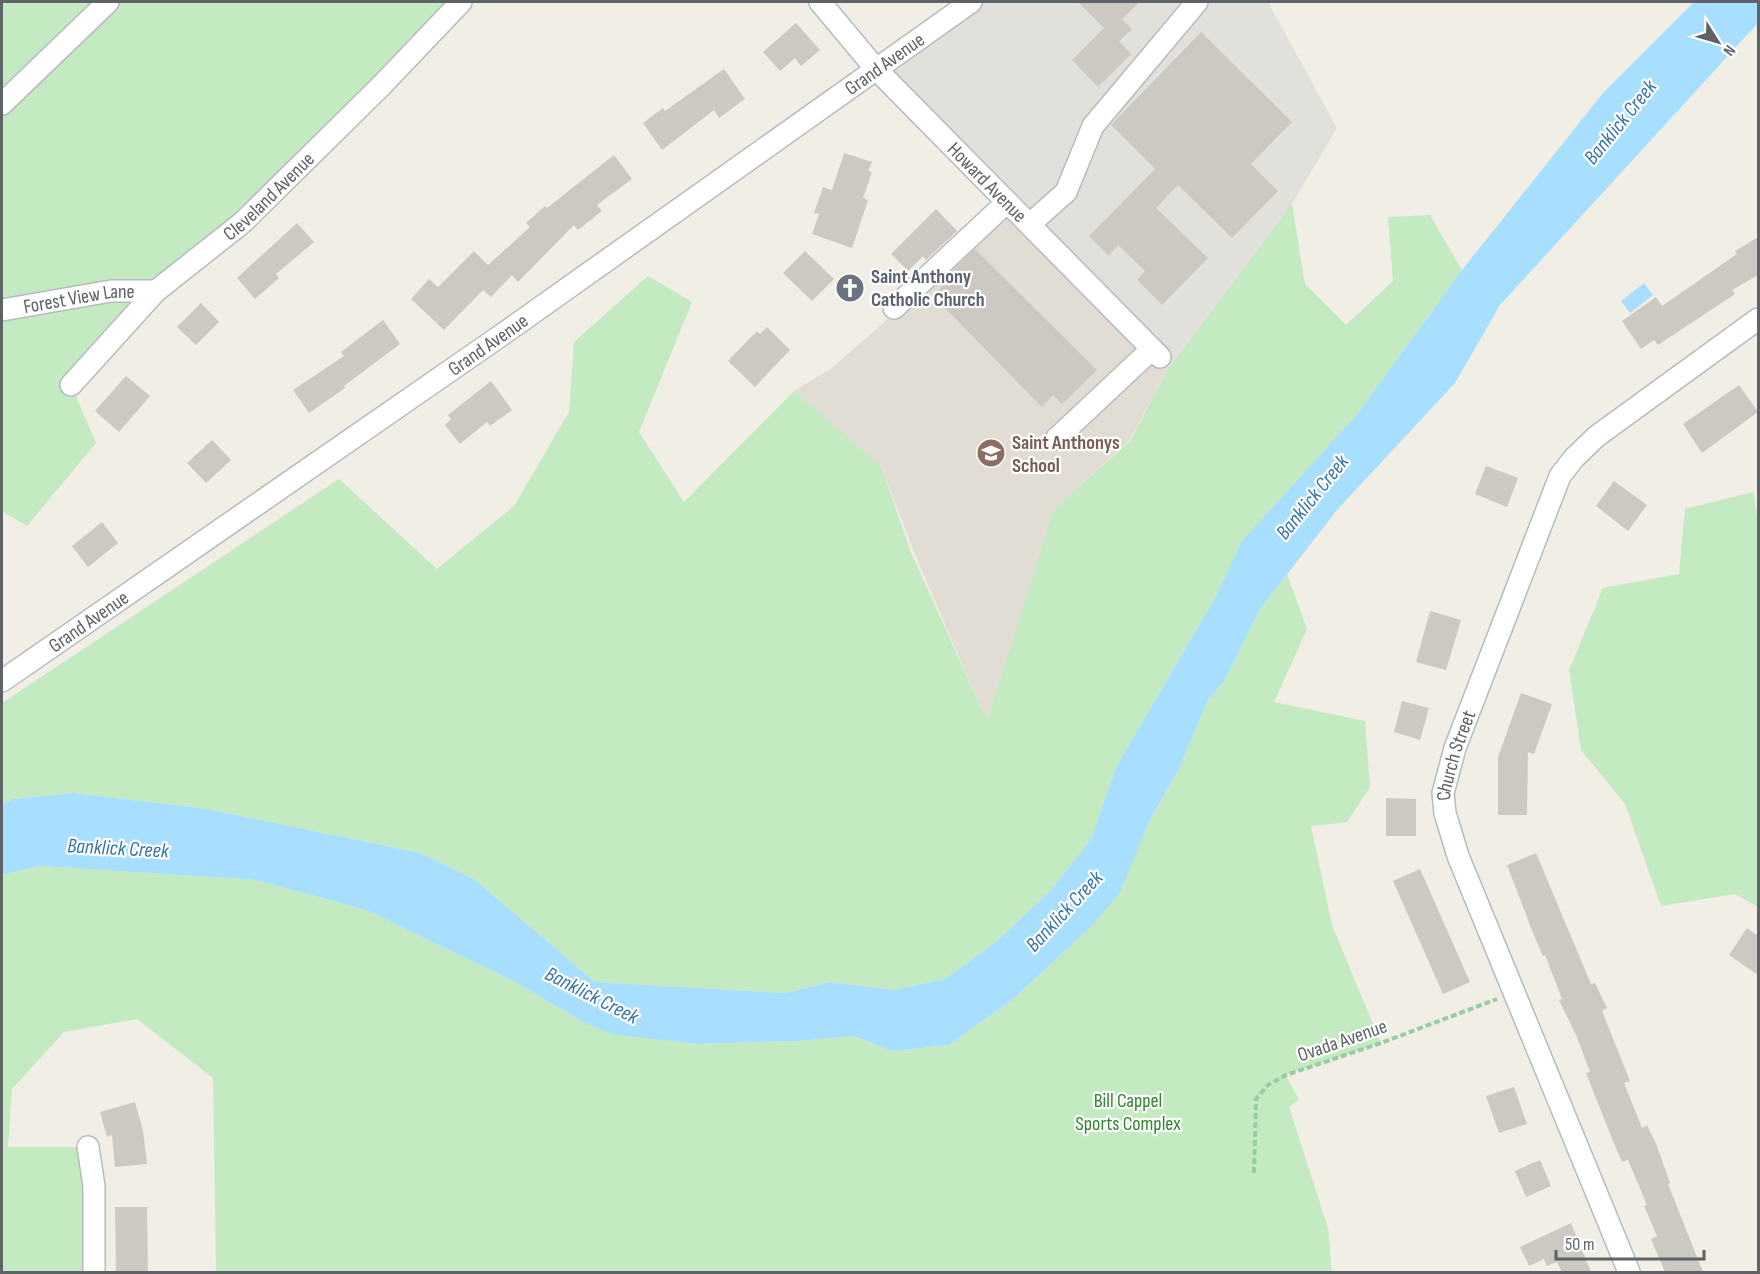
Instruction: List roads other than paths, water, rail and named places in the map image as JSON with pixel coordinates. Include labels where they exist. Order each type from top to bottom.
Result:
[{"type":"street","points":[[2,104],[108,2]]},
{"type":"street","name":"Cleveland Avenue","points":[[71,385],[156,291],[242,223],[382,85],[461,2]]},
{"type":"street","name":"Howard Avenue","points":[[820,2],[876,69],[1156,353],[1056,439]]},
{"type":"street","name":"Grand Avenue","points":[[2,681],[503,334],[971,2]]},
{"type":"street","points":[[1030,224],[1066,192],[1094,126],[1197,2]]},
{"type":"street","points":[[894,308],[1007,202]]},
{"type":"street","name":"Forest View Lane","points":[[2,310],[111,291],[156,291]]},
{"type":"street","name":"Church Street","points":[[1629,1272],[1458,856],[1445,813],[1443,793],[1455,748],[1560,476],[1574,458],[1597,436],[1758,319]]},
{"type":"street","points":[[88,1147],[94,1186],[94,1272]]},
{"type":"water","name":"Banklick Creek","points":[[1694,2],[1758,2],[1758,23],[1500,305],[1455,383],[1337,510],[1260,609],[1225,680],[1208,700],[1179,769],[1149,822],[1119,894],[1091,927],[1012,1000],[949,1045],[892,1051],[854,1036],[798,1041],[698,1044],[612,1034],[585,1023],[511,980],[366,910],[256,880],[40,866],[2,875],[2,805],[13,799],[74,793],[207,809],[421,853],[474,879],[595,982],[785,993],[829,982],[893,990],[945,979],[998,940],[1051,890],[1091,839],[1117,765],[1215,598],[1242,541],[1357,414],[1462,270],[1603,93]]},
{"type":"water","points":[[1644,283],[1653,295],[1630,313],[1621,301]]},
{"type":"place","name":"Saint Anthony Catholic Church","points":[[850,288]]},
{"type":"place","name":"Saint Anthonys School","points":[[991,453]]},
{"type":"park label","name":"Bill Cappel Sports Complex","points":[[1128,1112]]}]
